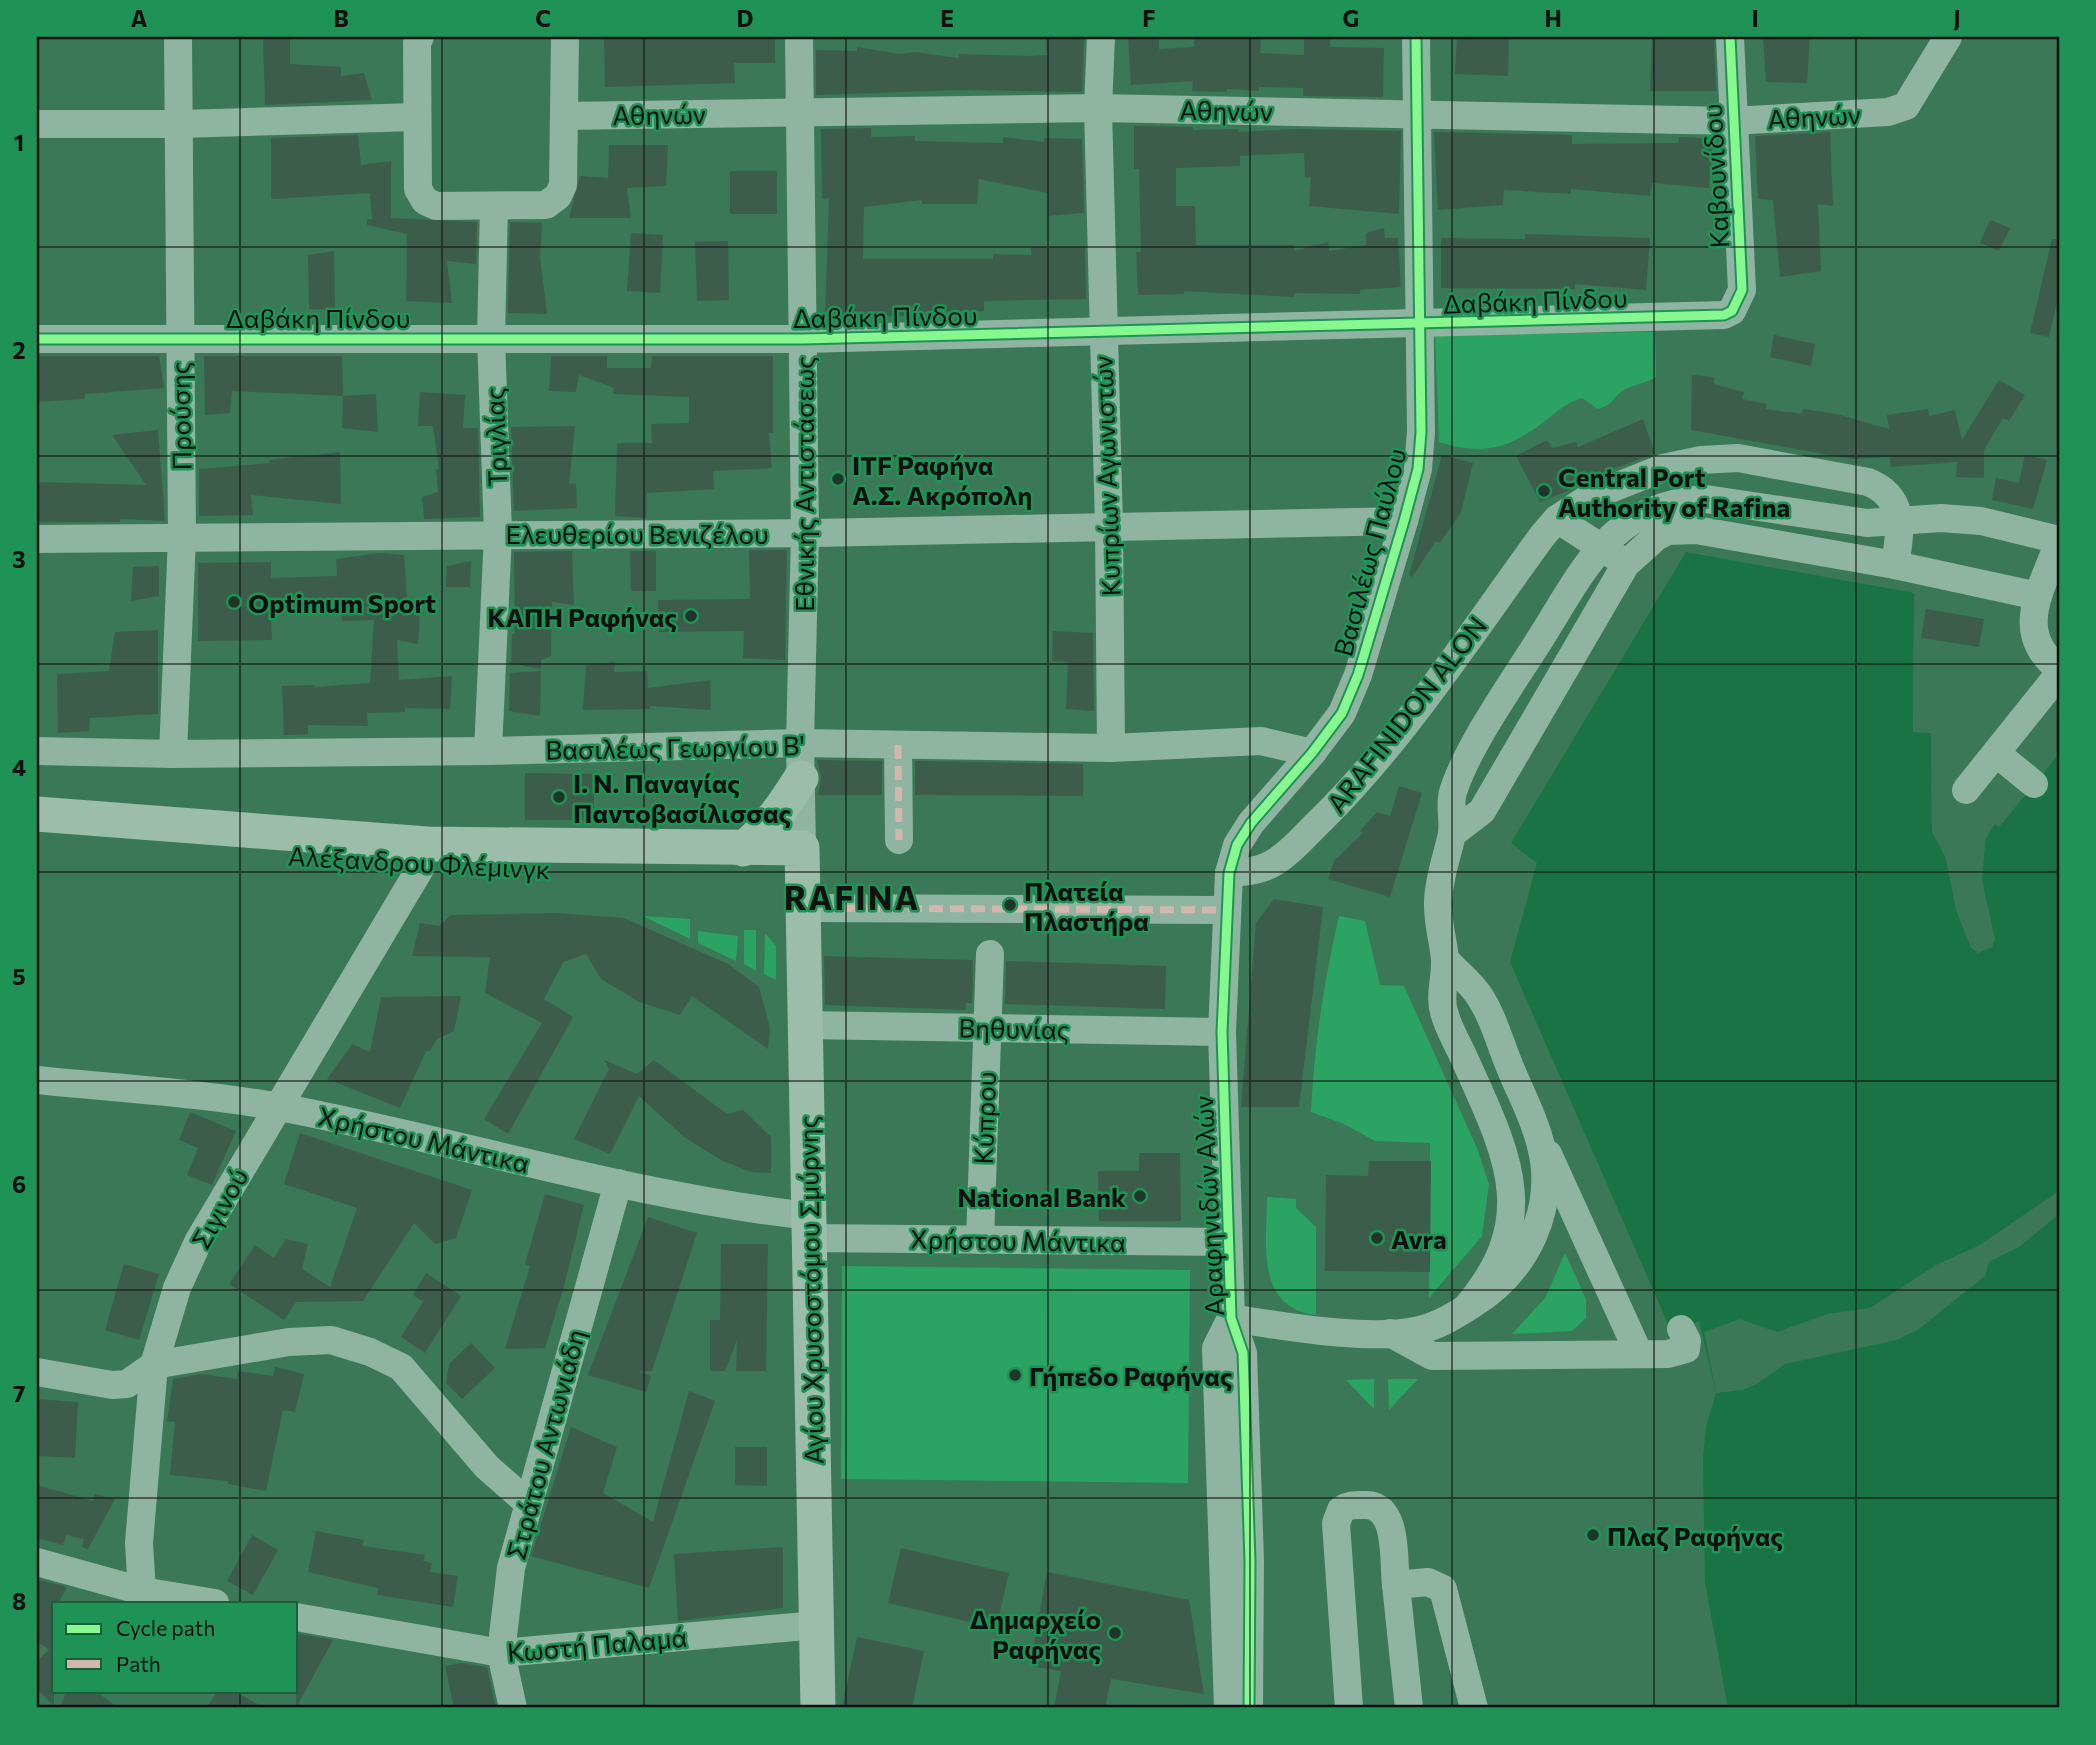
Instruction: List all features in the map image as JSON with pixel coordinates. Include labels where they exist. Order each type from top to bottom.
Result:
[{"type":"main road","points":[[743,849],[760,836],[801,778]]},
{"type":"main road","name":"Αλέξανδρου Φλέμινγκ","points":[[37,814],[426,844],[743,849],[802,860]]},
{"type":"main road","name":"Αλέξανδρου Φλέμινγκ","points":[[37,835],[421,867],[487,870],[802,860]]},
{"type":"main road","name":"Αγίου Χρυσοστόμου Σμύρνης","points":[[802,860],[818,1708]]},
{"type":"street","name":"Προύσης","points":[[173,754],[182,537],[178,37]]},
{"type":"street","points":[[420,37],[418,189],[425,201],[436,206],[547,205],[558,196],[563,185],[565,37]]},
{"type":"street","name":"Εθνικής Αντιστάσεως","points":[[799,37],[805,533],[800,743],[802,860]]},
{"type":"street","name":"Κυπρίων Αγωνιστών","points":[[1101,37],[1098,108],[1109,526],[1111,748]]},
{"type":"street","name":"Βασιλέως Παύλου","points":[[1225,910],[1228,873],[1237,845],[1251,823],[1312,753],[1342,713],[1358,675],[1418,469],[1421,432],[1421,325],[1416,37]]},
{"type":"street","name":"Καβουνίδου","points":[[1730,37],[1742,290],[1732,311]]},
{"type":"street","name":"Αθηνών","points":[[564,116],[1098,108],[1732,121],[1888,112],[1906,107],[1948,37]]},
{"type":"street","points":[[37,124],[180,124],[417,117]]},
{"type":"street","name":"Τριγλίας","points":[[488,751],[498,533],[491,338],[494,206]]},
{"type":"street","name":"Δαβάκη Πίνδου","points":[[37,340],[803,339],[1421,325],[1714,316],[1732,311]]},
{"type":"street","name":"ARAFINIDON ALON","points":[[1228,873],[1257,870],[1272,864],[1286,854],[1349,792],[1385,749],[1557,519],[1590,497],[1638,477],[1685,463],[1722,457],[1868,482],[1888,493],[1900,522]]},
{"type":"street","points":[[1466,1308],[1497,1265],[1506,1240],[1511,1187],[1499,1135],[1443,1010],[1445,960],[1438,902],[1440,878],[1452,834],[1452,794],[1468,761],[1600,547],[1629,521],[1646,511],[1684,500],[1730,500],[1867,523],[1941,519],[1981,521],[2059,541],[2038,596],[2033,626],[2036,644],[2058,678],[1966,790]]},
{"type":"street","points":[[1557,519],[1626,564]]},
{"type":"street","name":"Ελευθερίου Βενιζέλου","points":[[37,538],[805,533],[1404,521]]},
{"type":"street","points":[[1895,565],[1900,522]]},
{"type":"street","points":[[1452,834],[1482,811],[1626,564],[1656,537],[1682,530],[1851,569],[1895,565],[2038,596]]},
{"type":"street","name":"Βασιλέως Γεωργίου Β'","points":[[37,751],[173,754],[488,751],[800,743],[1111,748],[1261,741],[1312,753]]},
{"type":"street","points":[[898,745],[899,840]]},
{"type":"street","points":[[1996,753],[2034,784]]},
{"type":"street","name":"Σιγινού","points":[[142,1591],[139,1543],[154,1365],[163,1327],[198,1242],[421,867]]},
{"type":"street","points":[[803,908],[1225,910]]},
{"type":"street","name":"Αραφηνιδών Αλών","points":[[1225,910],[1222,1032],[1227,1242],[1231,1318],[1243,1353],[1250,1561],[1248,1708]]},
{"type":"street","name":"Κύπρου","points":[[980,1240],[990,954]]},
{"type":"street","points":[[1445,960],[1478,995],[1639,1354]]},
{"type":"street","name":"Βηθυνίας","points":[[805,1025],[1222,1032]]},
{"type":"street","name":"Χρήστου Μάντικα","points":[[37,1080],[277,1107],[618,1183],[758,1211],[809,1227],[980,1240],[1227,1242]]},
{"type":"street","points":[[1231,1318],[1298,1328],[1390,1333],[1432,1326],[1489,1294],[1510,1275],[1526,1253],[1544,1201],[1545,1173],[1541,1146],[1532,1120]]},
{"type":"street","name":"Στράτου Αντωνιάδη","points":[[513,1708],[501,1653],[511,1568],[618,1183]]},
{"type":"street","name":"Αραφηνιδών Αλών","points":[[1228,1708],[1216,1348],[1231,1318]]},
{"type":"street","points":[[1390,1333],[1432,1356],[1639,1354],[1683,1352],[1687,1345],[1682,1329]]},
{"type":"street","points":[[37,1372],[112,1385],[128,1384],[154,1365],[331,1340],[370,1352],[401,1367],[487,1467],[528,1503]]},
{"type":"street","points":[[1349,1708],[1336,1523],[1341,1510],[1353,1505],[1373,1506],[1387,1515],[1409,1708]]},
{"type":"street","points":[[37,1562],[142,1591],[209,1602]]},
{"type":"street","points":[[1396,1585],[1428,1582],[1443,1589],[1475,1708]]},
{"type":"street","name":"Κωστή Παλαμά","points":[[298,1617],[501,1653],[817,1625]]},
{"type":"shaded area","points":[[1655,332],[1656,377],[1624,390],[1604,407],[1598,409],[1582,398],[1564,406],[1516,440],[1493,448],[1468,448],[1439,442],[1435,335]]},
{"type":"shaded area","points":[[1686,552],[1914,593],[1913,732],[1931,733],[1932,832],[1946,858],[1956,909],[1963,928],[1978,953],[1992,947],[1995,939],[1982,880],[1981,865],[1987,836],[1995,824],[2000,826],[2059,754],[2059,1708],[1728,1708],[1705,1582],[1703,1458],[1706,1427],[1716,1393],[1699,1321],[1672,1333],[1510,962],[1537,863],[1511,843]]},
{"type":"shaded area","points":[[643,916],[690,919],[690,939]]},
{"type":"shaded area","points":[[1339,916],[1365,921],[1380,985],[1404,986],[1477,1148],[1489,1184],[1482,1236],[1429,1298],[1430,1143],[1375,1141],[1344,1124],[1311,1112],[1320,1013]]},
{"type":"shaded area","points":[[744,930],[756,930],[756,971],[744,964]]},
{"type":"shaded area","points":[[698,931],[738,936],[736,961],[698,943]]},
{"type":"shaded area","points":[[765,933],[776,946],[776,980],[764,974]]},
{"type":"shaded area","points":[[1267,1197],[1296,1199],[1296,1208],[1316,1227],[1316,1315],[1296,1309],[1282,1300],[1273,1286],[1266,1252]]},
{"type":"shaded area","points":[[1565,1253],[1586,1299],[1586,1318],[1572,1331],[1512,1334],[1545,1298]]},
{"type":"shaded area","name":"Γήπεδο Ραφήνας","points":[[842,1266],[1190,1270],[1188,1483],[841,1479]]},
{"type":"shaded area","points":[[1374,1379],[1374,1409],[1346,1380]]},
{"type":"shaded area","points":[[1388,1379],[1418,1379],[1389,1410]]},
{"type":"pier","points":[[1914,593],[1918,594],[1917,729],[1935,732],[1936,832],[1949,857],[1959,908],[1973,945],[1979,950],[1990,944],[1992,939],[1978,880],[1983,833],[1993,821],[1999,822],[2059,750],[1999,827],[1995,824],[1986,834],[1982,880],[1995,939],[1992,947],[1978,953],[1971,948],[1963,928],[1956,909],[1946,858],[1932,832],[1931,733],[1913,732]]},
{"type":"pier","points":[[2059,1191],[2059,1214],[2019,1247],[1989,1262],[1985,1276],[1919,1329],[1897,1340],[1785,1364],[1757,1384],[1742,1390],[1716,1393],[1704,1332],[1739,1319],[1777,1332],[1827,1314],[1870,1308],[1936,1265],[1978,1246]]},
{"type":"building","points":[[263,37],[290,37],[290,64],[341,67],[341,76],[364,73],[372,100],[265,105]]},
{"type":"building","points":[[604,37],[775,37],[775,63],[734,63],[735,83],[605,87]]},
{"type":"building","points":[[1046,37],[1084,37],[1082,92],[959,90],[816,95],[816,50],[857,51],[857,47],[899,54],[915,52],[959,58],[959,54],[1030,56],[1047,55]]},
{"type":"building","points":[[1128,37],[1159,37],[1159,49],[1194,47],[1194,37],[1261,37],[1260,53],[1304,55],[1304,37],[1330,37],[1330,47],[1384,48],[1383,97],[1303,96],[1303,88],[1259,87],[1259,91],[1192,91],[1193,81],[1131,85]]},
{"type":"building","points":[[1457,37],[1509,37],[1508,76],[1455,74]]},
{"type":"building","points":[[1652,37],[1714,37],[1716,91],[1650,91]]},
{"type":"building","points":[[1763,37],[1810,37],[1807,83],[1766,82]]},
{"type":"building","points":[[1134,126],[1193,127],[1193,130],[1238,129],[1238,132],[1298,129],[1401,131],[1399,214],[1309,206],[1311,177],[1305,178],[1304,153],[1240,156],[1240,166],[1176,168],[1176,206],[1195,206],[1196,245],[1294,245],[1294,251],[1328,242],[1329,251],[1366,245],[1366,233],[1384,228],[1385,238],[1398,238],[1401,287],[1360,290],[1360,294],[1294,293],[1294,297],[1184,291],[1184,294],[1138,295],[1136,252],[1141,252],[1139,169],[1134,169]]},
{"type":"building","points":[[871,128],[871,137],[915,136],[915,141],[1003,143],[1003,137],[1044,142],[1044,138],[1082,139],[1084,213],[1048,216],[1047,193],[979,179],[977,204],[922,204],[922,200],[864,207],[863,259],[993,259],[993,254],[1031,255],[1031,247],[1085,247],[1086,299],[984,301],[984,311],[912,312],[912,316],[825,315],[829,198],[822,199],[821,129]]},
{"type":"building","points":[[1434,132],[1572,135],[1572,144],[1678,143],[1679,137],[1713,139],[1709,188],[1652,183],[1650,196],[1571,189],[1571,194],[1504,190],[1503,205],[1438,210]]},
{"type":"building","points":[[1830,132],[1833,206],[1818,204],[1821,271],[1780,277],[1773,200],[1758,199],[1755,136]]},
{"type":"building","points":[[358,135],[361,165],[391,161],[391,218],[477,222],[476,264],[447,261],[452,303],[406,301],[407,234],[367,225],[367,219],[372,219],[370,193],[271,199],[271,138]]},
{"type":"building","points":[[609,145],[668,145],[666,186],[627,188],[631,218],[569,218],[580,176],[608,178]]},
{"type":"building","points":[[730,171],[777,171],[777,214],[730,214]]},
{"type":"building","points":[[1990,220],[2010,228],[1999,251],[1980,243]]},
{"type":"building","points":[[510,222],[542,223],[540,257],[547,314],[508,313]]},
{"type":"building","points":[[631,233],[663,235],[660,293],[627,291]]},
{"type":"building","points":[[1525,234],[1650,238],[1646,290],[1575,284],[1575,289],[1441,288],[1441,238],[1525,239]]},
{"type":"building","points":[[2052,239],[2059,239],[2059,293],[2049,337],[2030,333]]},
{"type":"building","points":[[728,241],[729,300],[697,301],[695,242]]},
{"type":"building","points":[[334,251],[335,310],[309,309],[308,255]]},
{"type":"building","points":[[1774,335],[1815,344],[1811,366],[1770,357]]},
{"type":"building","points":[[37,356],[159,356],[164,388],[85,394],[85,399],[37,402]]},
{"type":"building","points":[[204,356],[342,356],[343,396],[232,391],[230,413],[205,415]]},
{"type":"building","points":[[551,356],[607,356],[607,368],[651,368],[652,356],[773,356],[773,433],[769,433],[772,468],[713,471],[714,489],[647,493],[646,518],[615,516],[617,443],[652,443],[651,424],[689,423],[689,397],[613,394],[614,388],[579,375],[576,392],[549,391]]},
{"type":"building","points":[[1692,375],[1714,377],[1714,384],[1744,392],[1742,399],[1767,404],[1766,409],[1802,414],[1803,409],[1837,414],[1889,429],[1887,415],[1928,409],[1929,416],[1955,410],[1962,440],[1999,380],[2025,395],[2009,421],[2003,418],[1984,450],[1984,478],[1956,477],[1957,462],[1891,467],[1890,457],[1852,459],[1691,430]]},
{"type":"building","points":[[420,392],[465,395],[463,428],[478,428],[480,517],[424,519],[422,497],[438,492],[436,469],[439,469],[433,426],[418,426]]},
{"type":"building","points":[[376,394],[378,432],[342,428],[343,396]]},
{"type":"building","points":[[1643,419],[1655,453],[1577,483],[1572,489],[1540,502],[1516,456],[1547,440],[1552,448],[1576,442],[1578,447]]},
{"type":"building","points":[[575,426],[569,484],[576,483],[577,508],[514,511],[511,427]]},
{"type":"building","points":[[158,430],[165,521],[120,519],[120,522],[37,522],[37,482],[146,485],[112,435]]},
{"type":"building","points":[[340,452],[341,504],[251,495],[253,515],[199,516],[199,469],[270,463],[269,460]]},
{"type":"building","points":[[1442,455],[1473,463],[1461,512],[1440,543],[1436,541],[1412,577],[1409,575]]},
{"type":"building","points":[[2025,455],[2047,460],[2033,509],[1992,500],[1996,478],[2019,483]]},
{"type":"building","points":[[749,550],[787,550],[785,660],[743,658],[744,631],[659,632],[658,600],[750,599]]},
{"type":"building","points":[[572,551],[574,605],[552,602],[551,656],[541,660],[541,669],[511,663],[512,634],[515,634],[514,552]]},
{"type":"building","points":[[630,551],[656,551],[656,591],[631,591]]},
{"type":"building","points":[[379,553],[404,555],[408,613],[420,612],[418,644],[397,640],[399,680],[452,676],[450,709],[405,708],[405,712],[367,713],[368,726],[308,725],[308,734],[284,735],[282,686],[315,687],[370,683],[374,620],[342,621],[341,606],[271,615],[272,640],[198,641],[198,563],[271,562],[271,578],[337,576],[336,559]]},
{"type":"building","points":[[471,561],[470,587],[446,587],[447,566]]},
{"type":"building","points":[[159,566],[159,596],[131,601],[133,567]]},
{"type":"building","points":[[1926,609],[1984,619],[1979,647],[1921,638]]},
{"type":"building","points":[[158,630],[158,714],[90,718],[89,731],[58,733],[57,674],[109,671],[115,632]]},
{"type":"building","points":[[1053,631],[1093,633],[1094,711],[1066,709],[1068,662],[1052,661]]},
{"type":"building","points":[[615,662],[614,672],[647,671],[648,688],[710,680],[711,710],[650,706],[650,709],[583,710],[586,665]]},
{"type":"building","points":[[541,671],[540,716],[509,711],[510,673]]},
{"type":"building","points":[[817,760],[882,761],[882,795],[818,795],[821,778]]},
{"type":"building","points":[[915,761],[1083,764],[1083,796],[915,795]]},
{"type":"building","name":"Ι. Ν. Παναγίας Παντοβασίλισσας","points":[[525,773],[594,774],[594,820],[525,820]]},
{"type":"building","points":[[1399,786],[1422,793],[1390,897],[1328,879],[1334,861],[1363,833],[1360,831],[1377,812],[1390,816]]},
{"type":"building","points":[[1274,899],[1323,907],[1299,1107],[1241,1107],[1256,923]]},
{"type":"building","points":[[556,913],[624,918],[728,964],[759,987],[770,1028],[768,1049],[692,996],[680,1015],[639,1002],[601,979],[586,954],[563,962],[544,999],[573,1017],[508,1134],[484,1119],[542,1023],[485,993],[490,957],[412,956],[420,923],[439,926],[451,915]]},
{"type":"building","points":[[824,956],[973,960],[972,1003],[966,1003],[965,1010],[825,1005]]},
{"type":"building","points":[[1006,961],[1166,966],[1165,1009],[1005,1004]]},
{"type":"building","points":[[461,996],[454,1031],[437,1039],[430,1051],[426,1051],[400,1108],[327,1079],[352,1044],[370,1052],[381,997]]},
{"type":"building","points":[[604,1060],[637,1074],[654,1060],[727,1114],[743,1110],[771,1137],[771,1173],[751,1172],[721,1160],[684,1137],[639,1096],[610,1154],[574,1139],[609,1069]]},
{"type":"building","points":[[190,1112],[236,1131],[212,1185],[187,1175],[198,1148],[179,1140]]},
{"type":"building","points":[[300,1133],[472,1190],[456,1238],[435,1244],[414,1223],[363,1301],[296,1302],[284,1320],[229,1284],[255,1245],[274,1258],[286,1239],[308,1244],[302,1269],[330,1287],[357,1208],[284,1184]]},
{"type":"building","name":"National Bank","points":[[1139,1153],[1180,1153],[1181,1221],[1099,1221],[1098,1171],[1139,1171]]},
{"type":"building","name":"Avra","points":[[1369,1161],[1431,1161],[1430,1272],[1325,1271],[1326,1175],[1368,1176]]},
{"type":"building","points":[[545,1194],[584,1205],[564,1286],[545,1348],[505,1349],[530,1266],[525,1264]]},
{"type":"building","points":[[648,1217],[697,1233],[652,1371],[639,1371],[651,1376],[646,1392],[588,1375]]},
{"type":"building","points":[[721,1244],[768,1244],[766,1371],[736,1371],[737,1340],[725,1371],[710,1371],[710,1320],[720,1320]]},
{"type":"building","points":[[124,1264],[159,1274],[139,1340],[105,1330]]},
{"type":"building","points":[[426,1273],[461,1296],[425,1353],[401,1337],[423,1302],[413,1295]]},
{"type":"building","points":[[471,1343],[495,1368],[462,1399],[446,1383],[449,1364]]},
{"type":"building","points":[[275,1367],[304,1374],[295,1412],[283,1410],[266,1491],[228,1484],[228,1481],[170,1475],[175,1422],[167,1421],[173,1379],[202,1374],[237,1379],[238,1371],[273,1376]]},
{"type":"building","points":[[689,1391],[715,1401],[649,1588],[531,1556],[571,1427],[617,1447],[603,1493],[653,1522]]},
{"type":"building","points":[[37,1399],[78,1402],[75,1458],[37,1456]]},
{"type":"building","points":[[735,1447],[767,1447],[767,1486],[735,1485]]},
{"type":"building","points":[[37,1485],[93,1501],[95,1494],[115,1499],[88,1549],[82,1547],[84,1539],[66,1535],[63,1545],[37,1538]]},
{"type":"building","points":[[316,1531],[364,1540],[363,1546],[425,1555],[423,1561],[432,1563],[430,1572],[458,1576],[453,1607],[377,1595],[378,1588],[308,1572]]},
{"type":"building","points":[[252,1535],[278,1550],[253,1595],[227,1581]]},
{"type":"building","points":[[783,1547],[783,1608],[678,1621],[674,1554]]},
{"type":"building","points":[[901,1548],[1009,1573],[996,1628],[888,1603]]},
{"type":"building","name":"Δημαρχείο Ραφήνας","points":[[1047,1572],[1189,1600],[1204,1694],[1111,1679],[1105,1708],[1054,1708],[1061,1671],[1030,1666]]},
{"type":"building","points":[[37,1579],[67,1587],[59,1602],[52,1602],[54,1706],[37,1689],[37,1662],[49,1649],[37,1642]]},
{"type":"building","points":[[299,1634],[333,1640],[296,1708],[298,1692]]},
{"type":"building","points":[[857,1637],[924,1651],[912,1708],[842,1708]]},
{"type":"building","points":[[461,1663],[487,1667],[496,1708],[454,1708],[445,1666]]},
{"type":"building","points":[[66,1692],[96,1692],[119,1708],[60,1708]]},
{"type":"building","points":[[216,1692],[236,1692],[265,1708],[207,1708]]},
{"type":"marked path","points":[[898,745],[899,840]]},
{"type":"marked path","points":[[803,908],[1225,910]]},
{"type":"cycle path","points":[[1249,1708],[1250,1561],[1243,1353],[1231,1318],[1222,1032],[1229,873],[1237,845],[1251,823],[1312,753],[1342,713],[1358,675],[1418,469],[1421,432],[1416,37]]},
{"type":"cycle path","points":[[37,339],[803,339],[1724,315],[1732,311],[1742,290],[1730,37]]},
{"type":"place","name":"ITF Ραφήνα Α.Σ. Ακρόπολη","points":[[838,479]]},
{"type":"place","name":"Central Port Authority of Rafina","points":[[1544,491]]},
{"type":"place","name":"Optimum Sport","points":[[234,602]]},
{"type":"place","name":"ΚΑΠΗ Ραφήνας","points":[[691,616]]},
{"type":"place","name":"Ι. Ν. Παναγίας Παντοβασίλισσας","points":[[559,797]]},
{"type":"place","name":"Πλατεία Πλαστήρα","points":[[1010,905]]},
{"type":"place","name":"National Bank","points":[[1140,1196]]},
{"type":"place","name":"Avra","points":[[1377,1238]]},
{"type":"place","name":"Γήπεδο Ραφήνας","points":[[1015,1375]]},
{"type":"place","name":"Πλαζ Ραφήνας","points":[[1593,1535]]},
{"type":"place","name":"Δημαρχείο Ραφήνας","points":[[1115,1633]]},
{"type":"district","name":"RAFINA","points":[[852,896]]}]
